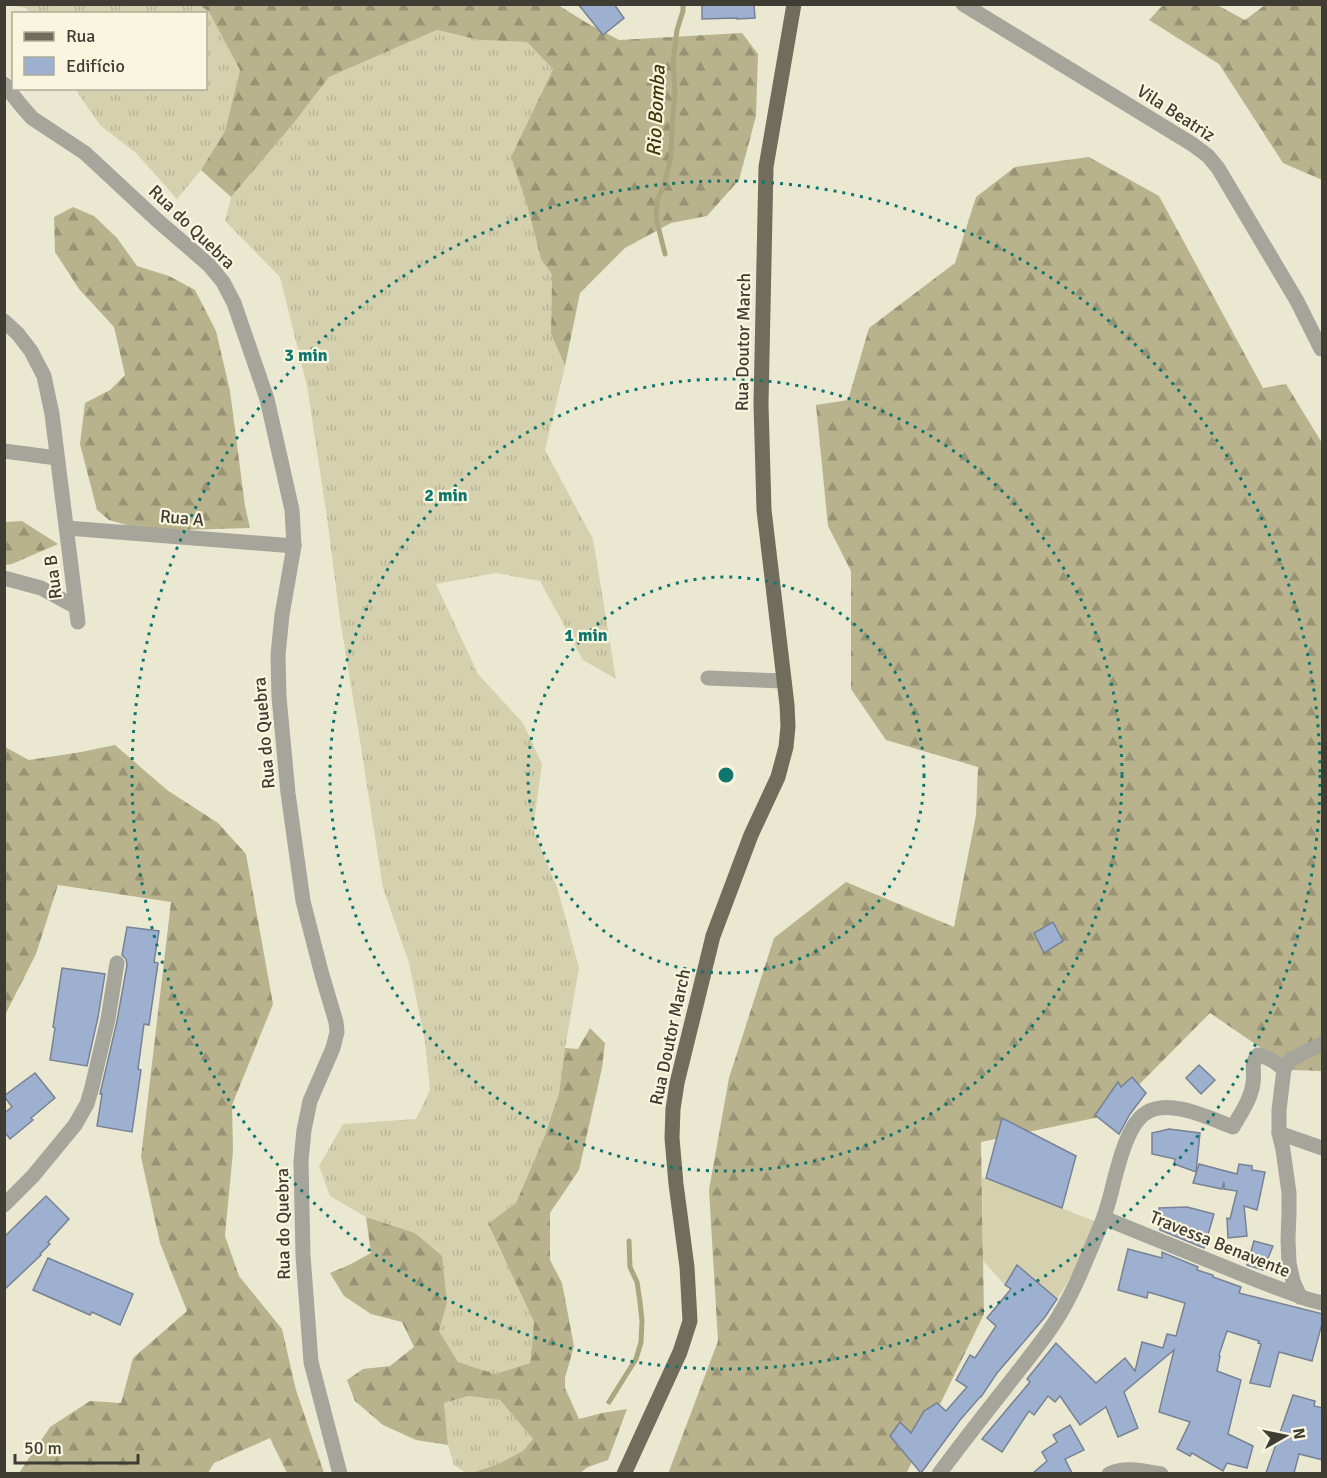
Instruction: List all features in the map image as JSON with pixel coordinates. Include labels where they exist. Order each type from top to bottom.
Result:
[{"type":"main road","name":"Rua Doutor March","points":[[624,1473],[680,1352],[690,1321],[687,1267],[672,1138],[677,1083],[713,936],[751,835],[778,777],[786,747],[788,726],[784,681],[764,510],[761,404],[766,167],[794,4]]},
{"type":"street","name":"Vila Beatriz","points":[[963,4],[1208,156],[1218,168],[1297,301],[1321,349]]},
{"type":"street","name":"Rua do Quebra","points":[[4,84],[32,118],[85,153],[208,265],[223,282],[234,303],[267,399],[291,510],[294,546],[282,615],[278,655],[279,697],[288,793],[303,901],[337,1032],[333,1048],[310,1101],[301,1161],[303,1255],[311,1362],[340,1473]]},
{"type":"street","name":"Rua B","points":[[4,321],[32,351],[44,376],[52,414],[77,615],[41,588],[4,578]]},
{"type":"street","points":[[4,451],[57,458]]},
{"type":"street","name":"Rua A","points":[[67,528],[294,546]]},
{"type":"street","points":[[708,678],[784,681]]},
{"type":"street","points":[[4,1205],[33,1176],[75,1125],[87,1104],[108,1019],[117,963]]},
{"type":"street","points":[[1300,1297],[1289,1263],[1289,1193],[1279,1132],[1279,1110],[1284,1069],[1292,1059],[1323,1044]]},
{"type":"street","points":[[939,1473],[1054,1324],[1082,1270],[1104,1218],[1126,1143],[1135,1124],[1144,1113],[1157,1108],[1169,1107],[1233,1127],[1250,1095],[1254,1082],[1253,1062],[1258,1055],[1271,1059],[1284,1069]]},
{"type":"street","points":[[1279,1132],[1323,1148]]},
{"type":"street","name":"Travessa Benavente","points":[[1104,1218],[1259,1281],[1323,1304]]},
{"type":"street","points":[[1109,1473],[1116,1470],[1133,1469],[1161,1473]]},
{"type":"green space","points":[[200,4],[209,12],[240,70],[225,131],[201,170],[177,199],[136,153],[100,125],[76,90],[207,90],[207,12],[29,12],[26,8],[9,5]]},
{"type":"green space","points":[[1164,4],[1217,5],[1245,20],[1265,5],[1322,5],[1322,180],[1283,163],[1219,64],[1149,20]]},
{"type":"green space","points":[[200,5],[558,5],[619,40],[742,33],[758,54],[756,116],[739,180],[707,216],[671,223],[625,248],[580,293],[565,366],[551,334],[552,275],[541,259],[527,205],[511,157],[553,69],[527,42],[479,40],[437,30],[329,77],[293,124],[231,197],[201,170],[225,131],[240,70],[209,12]]},
{"type":"green space","points":[[437,30],[479,40],[527,42],[553,69],[511,157],[527,205],[541,259],[552,275],[551,334],[565,366],[545,450],[593,539],[616,679],[583,660],[540,581],[496,573],[436,584],[478,674],[523,723],[542,764],[533,829],[558,890],[579,968],[559,1093],[545,1135],[516,1203],[488,1225],[534,1322],[530,1363],[495,1374],[458,1362],[439,1331],[447,1303],[415,1233],[366,1217],[330,1196],[319,1166],[343,1124],[416,1119],[430,1090],[425,1042],[409,963],[383,888],[340,619],[307,386],[280,277],[225,221],[231,197],[293,124],[329,77]]},
{"type":"green space","points":[[1089,157],[1159,196],[1263,388],[1286,384],[1322,443],[1322,1071],[1293,1070],[1210,1013],[1109,1115],[981,1142],[984,1314],[906,1473],[668,1474],[718,1341],[709,1190],[729,1078],[774,938],[846,882],[954,927],[976,815],[978,767],[886,740],[851,689],[851,571],[828,526],[816,405],[848,400],[869,328],[955,263],[976,197],[1015,167]]},
{"type":"green space","points":[[73,207],[94,216],[117,238],[137,266],[169,276],[195,290],[216,331],[230,391],[250,528],[148,531],[109,520],[97,510],[80,444],[85,403],[110,390],[125,375],[114,327],[79,289],[55,252],[54,217]]},
{"type":"green space","points":[[22,521],[58,544],[5,565],[5,522]]},
{"type":"green space","points":[[115,745],[167,790],[218,823],[246,854],[273,1004],[232,1105],[233,1151],[225,1236],[239,1276],[282,1329],[296,1390],[324,1473],[287,1473],[270,1438],[214,1463],[208,1473],[19,1473],[50,1427],[90,1401],[121,1403],[133,1358],[187,1311],[160,1243],[141,1157],[171,902],[58,885],[36,954],[5,1015],[5,747],[29,760]]},
{"type":"green space","points":[[590,1028],[605,1043],[602,1068],[579,1170],[550,1213],[550,1260],[562,1283],[574,1346],[565,1378],[565,1388],[579,1419],[627,1409],[608,1460],[588,1467],[580,1473],[472,1473],[498,1464],[523,1451],[533,1439],[500,1400],[469,1396],[444,1403],[448,1445],[416,1440],[383,1425],[355,1401],[347,1380],[363,1369],[390,1366],[414,1347],[402,1322],[371,1314],[344,1296],[330,1273],[371,1253],[366,1217],[415,1233],[442,1256],[447,1303],[439,1331],[458,1362],[495,1374],[530,1363],[534,1322],[488,1224],[516,1203],[545,1135],[559,1093],[565,1048],[578,1049]]},
{"type":"green space","points":[[982,1177],[1102,1224],[1058,1298],[1017,1265],[1005,1285],[983,1261]]},
{"type":"green space","points":[[469,1396],[500,1400],[534,1440],[524,1451],[498,1464],[472,1473],[466,1473],[454,1465],[448,1445],[444,1403]]},
{"type":"building","points":[[578,4],[614,4],[624,18],[603,35]]},
{"type":"building","points":[[702,4],[754,4],[755,18],[702,19]]},
{"type":"building","points":[[1053,922],[1063,941],[1044,953],[1034,933]]},
{"type":"building","points":[[127,927],[159,931],[154,962],[158,963],[149,1025],[144,1024],[138,1069],[141,1070],[132,1132],[97,1126],[102,1094],[100,1094],[127,965],[122,955]]},
{"type":"building","points":[[62,968],[105,974],[87,1066],[50,1060]]},
{"type":"building","points":[[1199,1065],[1215,1080],[1201,1094],[1186,1078]]},
{"type":"building","points":[[35,1073],[55,1098],[10,1139],[4,1131],[4,1113],[12,1107],[4,1096]]},
{"type":"building","points":[[1132,1077],[1146,1093],[1130,1114],[1119,1134],[1095,1115],[1118,1082],[1121,1087]]},
{"type":"building","points":[[1002,1118],[1076,1156],[1062,1208],[986,1178]]},
{"type":"building","points":[[1169,1129],[1200,1133],[1196,1172],[1174,1164],[1175,1159],[1152,1154],[1152,1133]]},
{"type":"building","points":[[1199,1164],[1237,1174],[1239,1164],[1252,1166],[1252,1170],[1265,1172],[1257,1210],[1244,1206],[1247,1236],[1228,1238],[1227,1218],[1230,1219],[1237,1191],[1224,1189],[1224,1182],[1222,1189],[1193,1183]]},
{"type":"building","points":[[46,1196],[69,1219],[48,1242],[50,1244],[41,1255],[4,1290],[4,1237]]},
{"type":"building","points":[[1187,1207],[1214,1214],[1204,1248],[1160,1230],[1159,1208]]},
{"type":"building","points":[[1254,1241],[1273,1246],[1263,1270],[1247,1265]]},
{"type":"building","points":[[1128,1249],[1162,1258],[1162,1252],[1198,1267],[1197,1270],[1241,1287],[1239,1293],[1323,1314],[1312,1361],[1279,1352],[1270,1387],[1250,1383],[1261,1344],[1258,1343],[1259,1341],[1227,1331],[1219,1355],[1217,1371],[1241,1380],[1228,1434],[1253,1446],[1247,1468],[1227,1463],[1223,1471],[1192,1453],[1190,1456],[1177,1449],[1190,1422],[1159,1412],[1174,1350],[1124,1392],[1138,1428],[1118,1437],[1106,1407],[1080,1425],[1060,1396],[1055,1402],[1048,1396],[1034,1415],[1029,1411],[1002,1452],[982,1439],[1030,1382],[1027,1379],[1056,1343],[1096,1383],[1125,1358],[1135,1371],[1142,1342],[1163,1348],[1167,1334],[1176,1336],[1185,1303],[1148,1292],[1147,1298],[1118,1290]]},
{"type":"building","points":[[48,1258],[133,1294],[120,1325],[92,1312],[90,1315],[33,1290]]},
{"type":"building","points":[[1017,1265],[1057,1299],[1045,1317],[997,1373],[981,1397],[960,1420],[921,1473],[890,1436],[900,1422],[911,1433],[924,1411],[937,1403],[946,1411],[967,1387],[956,1380],[970,1355],[975,1358],[996,1326],[987,1318],[1011,1289],[1005,1285]]},
{"type":"building","points":[[1293,1395],[1315,1401],[1314,1406],[1323,1408],[1323,1460],[1299,1454],[1294,1473],[1266,1473]]},
{"type":"building","points":[[1070,1425],[1084,1450],[1065,1459],[1072,1473],[1033,1473],[1047,1461],[1042,1452],[1057,1442],[1053,1435]]},
{"type":"waterway","name":"Rio Bomba","points":[[665,254],[656,218],[657,200],[664,185],[671,157],[675,92],[673,62],[683,4]]},
{"type":"waterway","name":"Rio Bomba","points":[[609,1402],[636,1359],[641,1342],[640,1302],[637,1282],[630,1267],[629,1241]]}]
